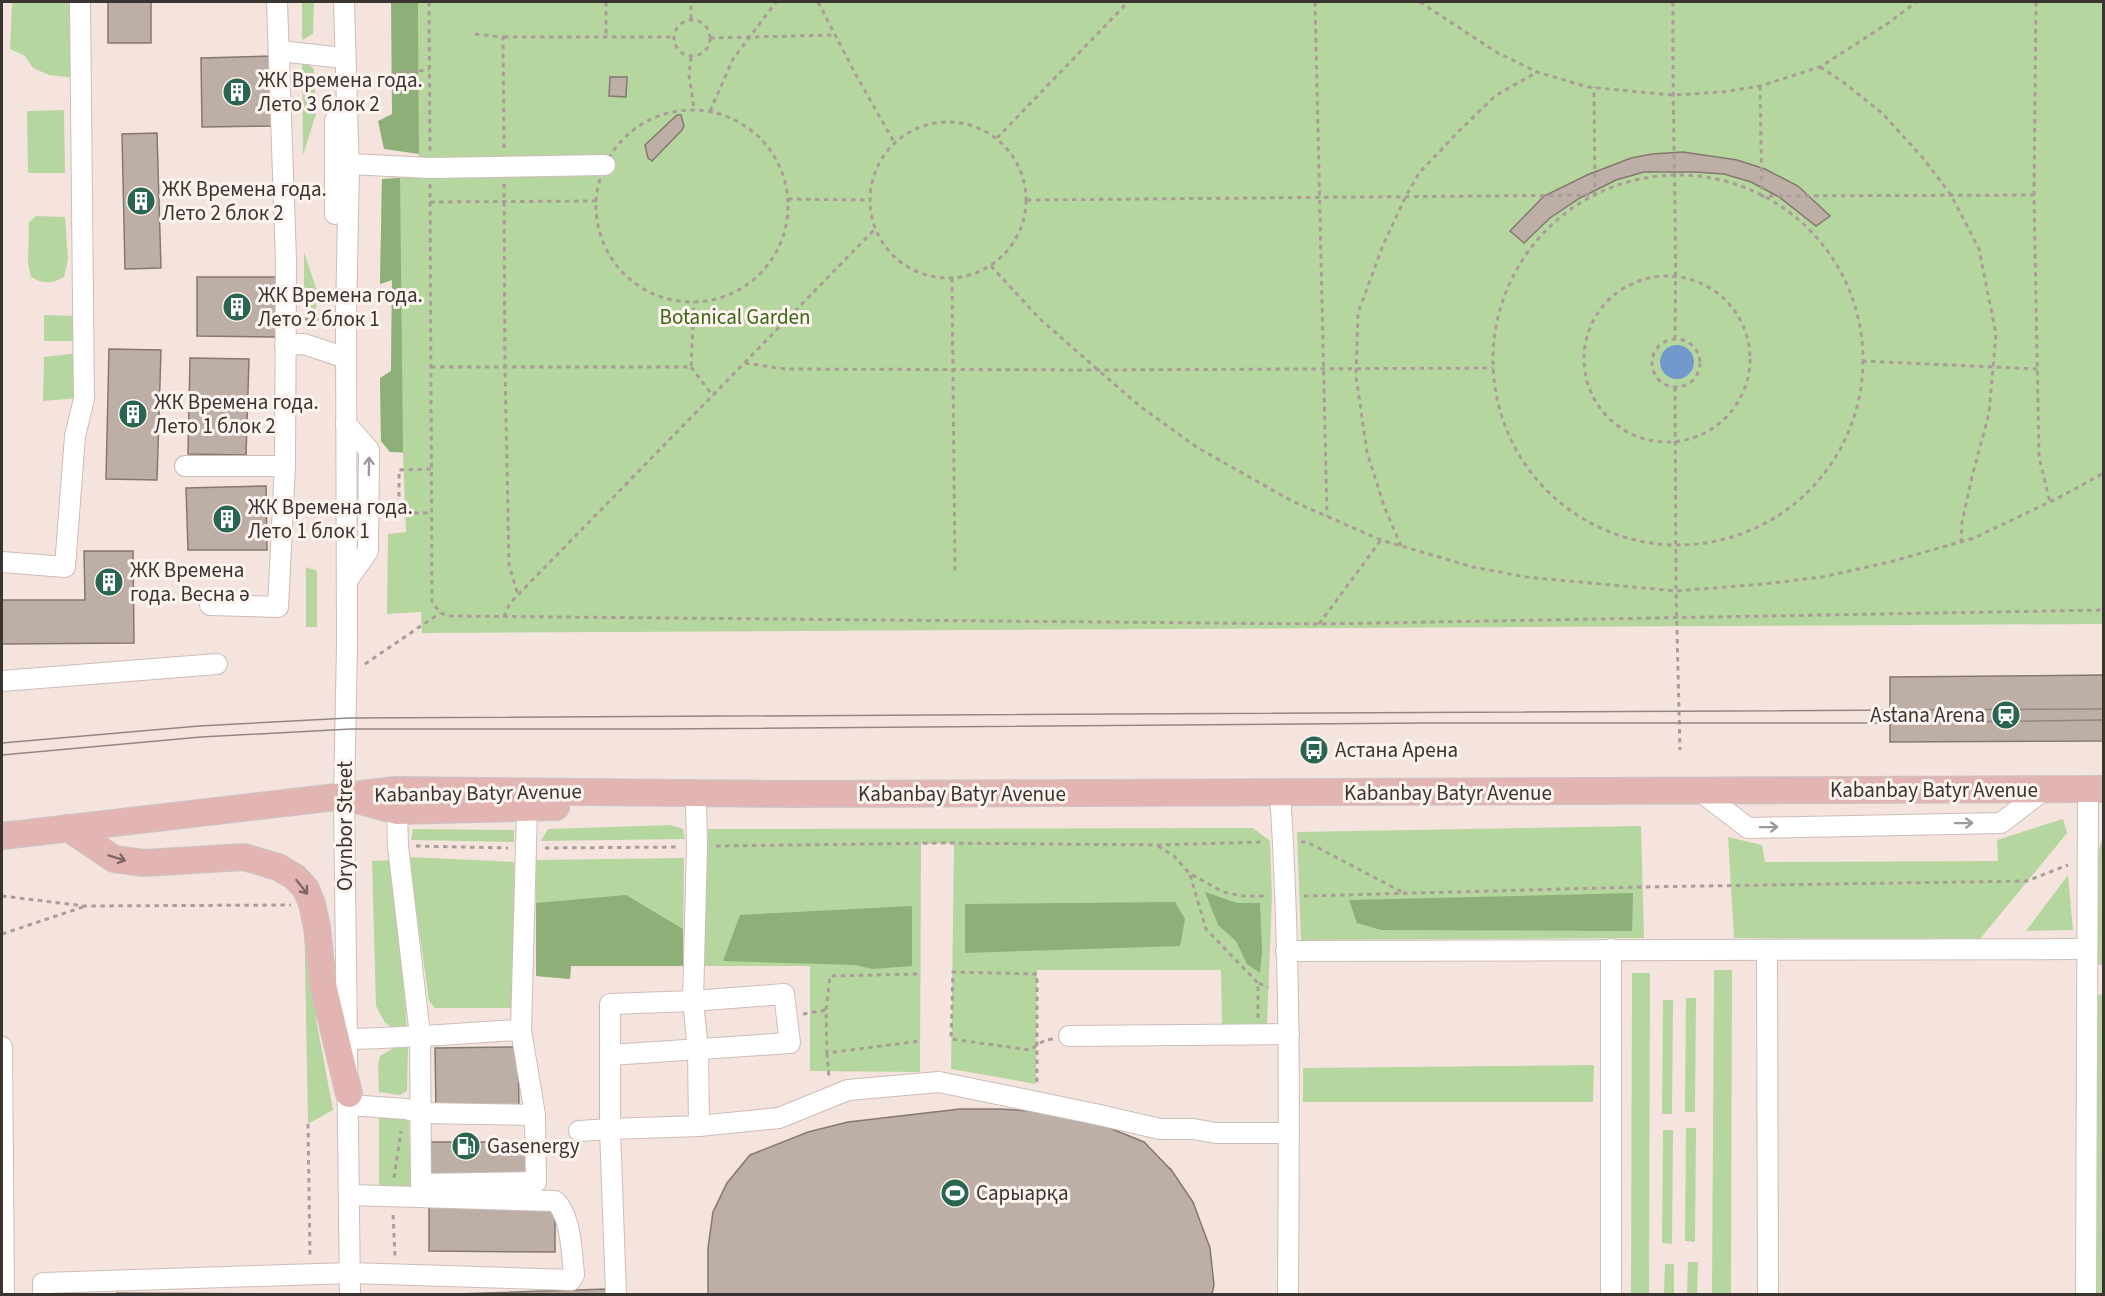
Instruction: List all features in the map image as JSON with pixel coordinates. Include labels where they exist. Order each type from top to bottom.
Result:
[{"type":"main road","name":"Kabanbay Batyr Avenue","points":[[2,836],[396,790],[793,794],[2096,789]]},
{"type":"main road","name":"Kabanbay Batyr Avenue","points":[[344,796],[397,811],[527,809],[793,794]]},
{"type":"main road","points":[[68,828],[114,859],[144,863],[244,856],[278,867],[295,877],[306,890],[312,904],[317,927],[323,985],[349,1100]]},
{"type":"street","points":[[2,562],[65,567],[75,436],[84,399],[80,2]]},
{"type":"street","points":[[210,605],[278,607],[285,466],[286,261],[277,2]]},
{"type":"street","name":"Orynbor Street","points":[[344,2],[351,318],[346,358]]},
{"type":"street","points":[[279,51],[344,58]]},
{"type":"street","points":[[345,86],[334,124],[334,136],[335,263],[346,300]]},
{"type":"street","points":[[349,164],[430,168],[605,165]]},
{"type":"street","name":"Orynbor Street","points":[[349,164],[346,300],[347,580],[344,796],[350,1294]]},
{"type":"street","points":[[285,345],[304,344],[346,358]]},
{"type":"street","points":[[185,466],[285,466]]},
{"type":"street","points":[[2,681],[217,664]]},
{"type":"street","points":[[2086,1294],[2095,974],[2086,949],[2086,864],[2096,789]]},
{"type":"street","points":[[1701,792],[1748,828],[2001,823],[2044,790]]},
{"type":"street","points":[[1280,793],[1289,1034],[1288,1294]]},
{"type":"street","points":[[696,801],[693,1001],[698,1050],[699,1126]]},
{"type":"street","points":[[397,811],[398,846],[420,1035],[413,1111],[421,1184],[536,1182],[535,1115],[521,1030],[527,809]]},
{"type":"street","points":[[1611,949],[1611,1294]]},
{"type":"street","points":[[1286,951],[2086,949]]},
{"type":"street","points":[[1767,950],[1768,1294]]},
{"type":"street","points":[[610,1055],[790,1043],[784,994],[610,1004],[610,1055],[610,1129],[616,1294]]},
{"type":"street","points":[[348,1039],[521,1030]]},
{"type":"street","points":[[1069,1036],[1289,1034]]},
{"type":"street","points":[[2,1047],[3,1294]]},
{"type":"street","points":[[579,1131],[699,1126],[780,1118],[848,1090],[939,1082],[1160,1129],[1193,1129],[1216,1133],[1289,1133]]},
{"type":"street","points":[[349,1100],[413,1111],[535,1115]]},
{"type":"street","points":[[43,1289],[310,1274],[398,1274],[571,1280],[574,1275],[568,1228],[560,1205],[555,1200],[350,1195]]},
{"type":"path","points":[[429,2],[432,601],[440,613],[450,616],[504,617],[1319,624],[2103,610]]},
{"type":"path","points":[[606,2],[606,37]]},
{"type":"path","points":[[691,2],[691,19]]},
{"type":"path","points":[[710,111],[733,59],[776,2]]},
{"type":"path","points":[[818,2],[895,142]]},
{"type":"path","points":[[997,138],[1128,2]]},
{"type":"path","points":[[1315,2],[1327,516]]},
{"type":"path","points":[[1420,2],[1496,52],[1537,72],[1594,87],[1672,95],[1724,92],[1760,86],[1820,67],[1887,24],[1916,2]]},
{"type":"path","points":[[1673,2],[1675,338]]},
{"type":"path","points":[[2036,2],[2034,195],[2039,457],[2050,502]]},
{"type":"path","points":[[691,19],[697,20],[706,27],[710,38],[706,49],[697,56],[691,57],[679,52],[675,47],[673,36],[680,24],[691,19]]},
{"type":"path","points":[[475,34],[503,37],[673,36]]},
{"type":"path","points":[[710,38],[835,35]]},
{"type":"path","points":[[503,37],[509,565],[518,595]]},
{"type":"path","points":[[691,57],[689,75],[694,109]]},
{"type":"path","points":[[1820,67],[1844,82],[1882,113],[1923,158],[1951,195],[1979,249],[1996,334],[1989,413],[1962,522],[1961,542]]},
{"type":"path","points":[[392,73],[430,70]]},
{"type":"path","points":[[1401,546],[1384,506],[1367,452],[1356,369],[1358,313],[1383,244],[1419,173],[1495,96],[1537,72]]},
{"type":"path","points":[[1760,86],[1762,196]]},
{"type":"path","points":[[1594,87],[1595,195]]},
{"type":"path","points":[[694,109],[710,111],[753,130],[764,142],[781,169],[788,200],[788,215],[780,246],[762,272],[737,291],[722,297],[694,302],[675,300],[660,296],[638,285],[620,270],[603,243],[599,228],[597,201],[599,180],[613,151],[634,128],[663,114],[694,109]]},
{"type":"path","points":[[945,121],[963,123],[981,128],[997,138],[1009,150],[1024,179],[1026,212],[1022,228],[1014,243],[1004,256],[991,266],[970,276],[952,278],[924,275],[903,265],[887,249],[875,229],[870,189],[881,159],[895,142],[909,131],[927,124],[945,121]]},
{"type":"path","points":[[1659,176],[1674,176],[1700,176],[1738,185],[1775,202],[1806,227],[1832,258],[1850,293],[1860,332],[1862,361],[1856,412],[1840,449],[1818,482],[1788,509],[1754,529],[1716,542],[1676,546],[1636,541],[1598,527],[1564,506],[1536,478],[1513,445],[1499,408],[1493,368],[1495,328],[1506,289],[1526,254],[1552,224],[1584,200],[1620,183],[1659,176]]},
{"type":"path","points":[[1027,200],[1595,195]]},
{"type":"path","points":[[1762,196],[2034,195]]},
{"type":"path","points":[[788,200],[870,200]]},
{"type":"path","points":[[430,202],[597,201]]},
{"type":"path","points":[[504,617],[510,603],[875,229]]},
{"type":"path","points":[[991,266],[1039,318],[1141,408],[1198,448],[1292,501],[1381,540],[1473,567],[1526,577],[1676,591],[1822,577],[1890,562],[1974,538],[2050,502],[2103,473]]},
{"type":"path","points":[[1662,275],[1705,286],[1729,305],[1745,331],[1749,346],[1750,362],[1743,392],[1726,417],[1702,435],[1675,442],[1642,439],[1628,433],[1609,419],[1595,401],[1584,372],[1584,354],[1590,327],[1597,314],[1618,292],[1646,279],[1662,275]]},
{"type":"path","points":[[952,278],[955,571]]},
{"type":"path","points":[[694,302],[691,366],[713,396]]},
{"type":"path","points":[[304,319],[321,319]]},
{"type":"path","points":[[1675,338],[1683,339],[1695,348],[1700,362],[1699,370],[1690,383],[1675,387],[1660,381],[1655,374],[1652,358],[1660,344],[1675,338]]},
{"type":"path","points":[[1862,361],[2037,369]]},
{"type":"path","points":[[745,363],[785,369],[1493,368]]},
{"type":"path","points":[[431,367],[691,366]]},
{"type":"path","points":[[1675,387],[1676,591],[1680,750]]},
{"type":"path","points":[[431,469],[399,470],[399,513],[432,513]]},
{"type":"path","points":[[1319,624],[1381,540]]},
{"type":"path","points":[[346,676],[440,613]]},
{"type":"path","points":[[398,846],[526,848],[1307,842],[1404,893],[2027,881],[2086,864]]},
{"type":"path","points":[[1189,873],[1206,929],[1257,983],[1268,987]]},
{"type":"path","points":[[2,896],[85,906],[281,903],[293,905]]},
{"type":"path","points":[[2,934],[85,906]]},
{"type":"path","points":[[1036,1102],[1037,1045],[1037,974],[953,972],[951,1039],[1030,1050],[1037,1045],[1044,1040],[1069,1036]]},
{"type":"path","points":[[831,1097],[826,1053],[826,1010],[830,976],[920,974]]},
{"type":"path","points":[[1257,983],[1258,1034]]},
{"type":"path","points":[[787,1017],[826,1010]]},
{"type":"path","points":[[826,1053],[920,1041]]},
{"type":"path","points":[[398,1274],[393,1243],[396,1162],[413,1111]]},
{"type":"path","points":[[308,1124],[310,1274]]},
{"type":"green space","points":[[12,2],[74,2],[75,78],[49,75],[33,68],[25,56],[10,49]]},
{"type":"green space","points":[[302,2],[314,2],[313,34],[302,40]]},
{"type":"green space","points":[[391,2],[418,2],[419,154],[384,149],[378,121],[392,114]]},
{"type":"green space","name":"Botanical Garden","points":[[418,2],[2103,2],[2103,624],[422,633],[421,612],[387,614],[388,534],[406,532],[403,453],[390,452],[381,441],[380,378],[391,371],[392,280],[380,284],[382,179],[419,176]]},
{"type":"green space","points":[[302,60],[314,69],[316,114],[303,155]]},
{"type":"green space","points":[[64,110],[65,173],[28,173],[27,111]]},
{"type":"green space","points":[[400,178],[403,452],[390,452],[381,441],[380,378],[391,371],[392,280],[380,284],[382,179]]},
{"type":"green space","points":[[36,216],[65,217],[68,259],[64,277],[55,281],[44,282],[31,277],[28,263],[29,222]]},
{"type":"green space","points":[[304,252],[317,291],[316,310],[304,308]]},
{"type":"green space","points":[[44,315],[76,316],[78,341],[44,341]]},
{"type":"green space","points":[[79,353],[79,398],[43,401],[44,357]]},
{"type":"green space","points":[[306,567],[317,571],[317,627],[306,627]]},
{"type":"green space","points":[[2063,819],[2067,833],[1980,939],[1734,938],[1728,837],[1762,845],[1765,862],[1998,861],[1997,840]]},
{"type":"green space","points":[[671,825],[683,829],[685,839],[541,841],[548,829]]},
{"type":"green space","points":[[1641,826],[1644,938],[1301,940],[1297,832]]},
{"type":"green space","points":[[1253,828],[1270,841],[1272,896],[1267,1025],[1222,1024],[1221,970],[1037,970],[1036,1084],[951,1069],[954,843],[921,844],[920,1072],[810,1071],[810,966],[703,966],[708,829]]},
{"type":"green space","points":[[413,829],[514,830],[514,842],[411,840]]},
{"type":"green space","points":[[2103,839],[2103,965],[2094,964],[2094,898],[2099,848]]},
{"type":"green space","points":[[409,857],[514,862],[514,1008],[435,1008],[429,1001]]},
{"type":"green space","points":[[684,858],[683,966],[571,966],[570,979],[536,976],[536,860]]},
{"type":"green space","points":[[394,860],[407,1029],[394,1030],[384,1021],[376,1006],[372,861]]},
{"type":"green space","points":[[2068,875],[2073,930],[2026,931]]},
{"type":"green space","points":[[1205,892],[1237,903],[1260,903],[1262,951],[1260,973],[1247,964],[1236,941],[1218,925]]},
{"type":"green space","points":[[1633,893],[1632,931],[1381,930],[1357,923],[1349,900]]},
{"type":"green space","points":[[626,895],[683,929],[683,966],[571,966],[570,979],[536,976],[536,903]]},
{"type":"green space","points":[[1175,902],[1185,919],[1180,946],[965,953],[965,904]]},
{"type":"green space","points":[[912,906],[912,966],[872,969],[855,965],[723,961],[740,915]]},
{"type":"green space","points":[[304,907],[312,958],[316,1019],[333,1110],[308,1124]]},
{"type":"green space","points":[[1714,970],[1732,970],[1731,1294],[1712,1294]]},
{"type":"green space","points":[[1632,973],[1650,973],[1649,1294],[1631,1294]]},
{"type":"green space","points":[[2103,994],[2104,1294],[2094,1294],[2096,995]]},
{"type":"green space","points":[[1686,998],[1696,998],[1695,1112],[1685,1112]]},
{"type":"green space","points":[[1663,1000],[1673,1000],[1672,1114],[1662,1114]]},
{"type":"green space","points":[[408,1046],[407,1091],[400,1095],[379,1092],[380,1056],[395,1047]]},
{"type":"green space","points":[[1594,1065],[1593,1102],[1303,1102],[1303,1068]]},
{"type":"green space","points":[[400,1116],[409,1121],[411,1194],[393,1194],[379,1186],[379,1117]]},
{"type":"green space","points":[[1686,1128],[1696,1128],[1695,1242],[1685,1241]]},
{"type":"green space","points":[[1663,1130],[1673,1130],[1672,1244],[1662,1243]]},
{"type":"green space","points":[[1688,1262],[1698,1262],[1697,1294],[1687,1294]]},
{"type":"green space","points":[[1665,1264],[1674,1264],[1674,1294],[1664,1294]]},
{"type":"water","points":[[1677,345],[1689,350],[1694,362],[1689,374],[1677,379],[1665,374],[1660,362],[1665,350]]},
{"type":"building","points":[[108,2],[151,2],[151,43],[108,43]]},
{"type":"building","name":"ЖК Времена года. Лето 3 блок 2","points":[[272,56],[273,126],[202,127],[201,58]]},
{"type":"building","points":[[610,77],[627,77],[626,97],[609,96]]},
{"type":"building","points":[[677,115],[681,115],[684,126],[682,130],[652,161],[648,158],[645,145]]},
{"type":"building","name":"ЖК Времена года. Лето 2 блок 2","points":[[157,133],[161,268],[125,269],[122,134]]},
{"type":"building","points":[[1683,152],[1737,160],[1765,169],[1798,186],[1830,216],[1816,226],[1779,197],[1751,182],[1724,174],[1644,172],[1616,180],[1580,198],[1550,218],[1524,243],[1510,231],[1544,196],[1587,175],[1631,158]]},
{"type":"building","name":"ЖК Времена года. Лето 2 блок 1","points":[[197,277],[277,277],[276,337],[197,336]]},
{"type":"building","name":"ЖК Времена года. Лето 1 блок 2","points":[[109,349],[161,350],[157,480],[106,479]]},
{"type":"building","points":[[190,358],[249,359],[246,455],[188,454]]},
{"type":"building","name":"ЖК Времена года. Лето 1 блок 1","points":[[266,486],[267,550],[188,550],[186,488]]},
{"type":"building","name":"ЖК Времена года. Весна ә","points":[[84,551],[133,551],[134,643],[2,644],[2,600],[85,600]]},
{"type":"building","points":[[2104,675],[2104,741],[1890,742],[1890,677]]},
{"type":"building","points":[[518,1047],[519,1110],[436,1111],[435,1048]]},
{"type":"building","name":"Сарыарқа","points":[[960,1109],[1058,1113],[1107,1127],[1144,1142],[1171,1170],[1170,1168],[1193,1202],[1210,1248],[1214,1285],[1212,1294],[708,1294],[708,1248],[713,1212],[727,1183],[750,1155],[808,1132],[848,1122]]},
{"type":"building","points":[[431,1142],[529,1142],[529,1179],[431,1178]]},
{"type":"building","points":[[429,1205],[555,1206],[555,1252],[429,1251]]},
{"type":"building","points":[[606,1289],[606,1294],[454,1294]]},
{"type":"building","points":[[117,1293],[295,1294],[117,1294]]},
{"type":"tram line","points":[[2,743],[199,726],[349,718],[2104,709]]},
{"type":"tram line","points":[[2,755],[201,737],[351,729],[1882,723],[2104,720]]},
{"type":"place","name":"ЖК Времена года. Лето 3 блок 2","points":[[237,92]]},
{"type":"place","name":"ЖК Времена года. Лето 2 блок 2","points":[[141,201]]},
{"type":"place","name":"ЖК Времена года. Лето 2 блок 1","points":[[237,307]]},
{"type":"place","name":"ЖК Времена года. Лето 1 блок 2","points":[[133,414]]},
{"type":"place","name":"ЖК Времена года. Лето 1 блок 1","points":[[227,519]]},
{"type":"place","name":"ЖК Времена года. Весна ә","points":[[109,582]]},
{"type":"place","name":"Astana Arena","points":[[2006,715]]},
{"type":"place","name":"Астана Арена","points":[[1314,750]]},
{"type":"place","name":"Gasenergy","points":[[466,1146]]},
{"type":"place","name":"Сарыарқа","points":[[955,1193]]}]
